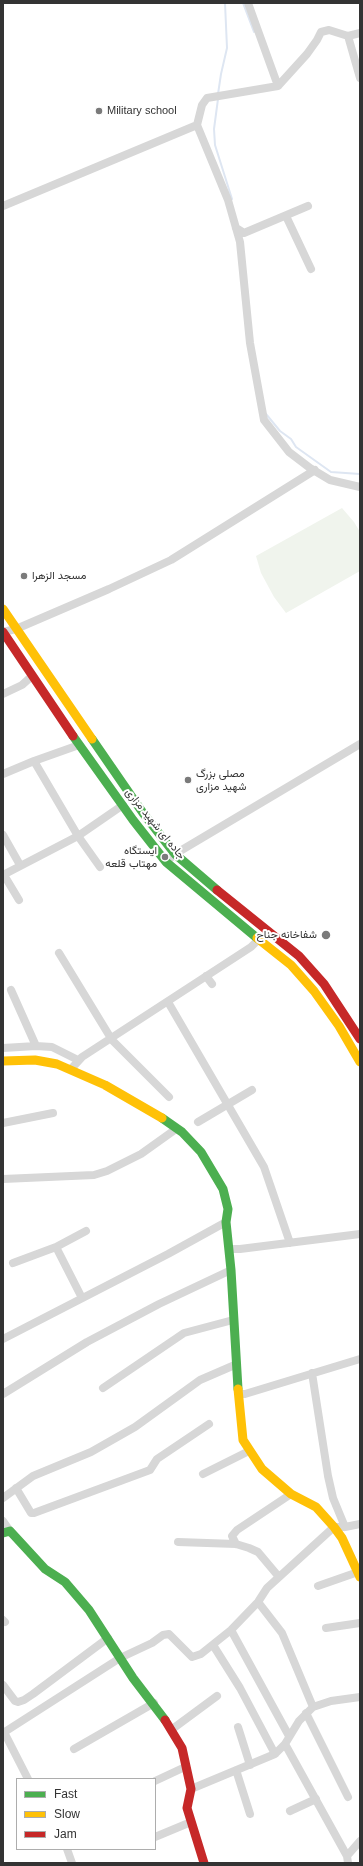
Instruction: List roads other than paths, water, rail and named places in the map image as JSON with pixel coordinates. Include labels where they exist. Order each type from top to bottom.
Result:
[{"type":"main road","name":"جاده ای شهید مزاری","points":[[3,609],[143,813],[175,854],[229,901],[299,956],[324,984],[360,1038]]},
{"type":"main road","name":"جاده ای شهید مزاری","points":[[3,632],[79,745],[166,862],[258,940],[291,965],[314,991],[339,1026],[360,1062]]},
{"type":"main road","points":[[3,1061],[35,1060],[73,1066],[161,1117],[182,1132],[201,1152],[223,1189],[228,1209],[226,1222],[234,1249],[231,1270],[237,1364],[242,1394],[242,1435],[249,1451],[262,1470],[291,1494],[316,1507],[341,1527],[342,1538],[359,1574]]},
{"type":"main road","points":[[7,1532],[45,1569],[65,1582],[89,1610],[133,1678],[154,1703],[182,1748],[191,1789],[188,1808],[204,1863]]},
{"type":"street","points":[[248,3],[278,86]]},
{"type":"street","points":[[360,33],[348,36],[330,30],[321,32],[307,54],[278,86],[207,98],[202,105],[197,125],[228,200],[240,242],[250,343],[264,420],[289,452],[315,470],[330,480],[360,486]]},
{"type":"street","points":[[348,36],[360,78]]},
{"type":"street","points":[[3,206],[197,125]]},
{"type":"street","points":[[236,228],[244,233],[308,206]]},
{"type":"street","points":[[286,216],[311,269]]},
{"type":"street","points":[[3,632],[16,629],[109,589],[171,560],[315,470]]},
{"type":"street","points":[[3,694],[22,685],[32,676]]},
{"type":"street","points":[[166,862],[175,854],[360,744]]},
{"type":"street","points":[[3,774],[79,745]]},
{"type":"street","points":[[34,761],[78,836],[100,867]]},
{"type":"street","points":[[19,900],[3,875],[78,836],[122,804]]},
{"type":"street","points":[[3,835],[20,865]]},
{"type":"street","points":[[3,1048],[36,1046],[52,1047],[73,1066],[251,947],[258,940]]},
{"type":"street","points":[[59,953],[112,1040],[169,1097]]},
{"type":"street","points":[[206,976],[212,984]]},
{"type":"street","points":[[11,990],[36,1046]]},
{"type":"street","points":[[168,1002],[264,1167],[290,1243]]},
{"type":"street","points":[[198,1122],[252,1090]]},
{"type":"street","points":[[3,1123],[53,1113]]},
{"type":"street","points":[[3,1179],[94,1175],[107,1171],[141,1154],[176,1129]]},
{"type":"street","points":[[3,1339],[168,1254],[226,1222]]},
{"type":"street","points":[[13,1263],[56,1247],[86,1231]]},
{"type":"street","points":[[234,1249],[360,1234]]},
{"type":"street","points":[[56,1247],[82,1298]]},
{"type":"street","points":[[3,1394],[88,1342],[159,1304],[231,1270]]},
{"type":"street","points":[[103,1388],[184,1333],[234,1320]]},
{"type":"street","points":[[242,1394],[360,1359]]},
{"type":"street","points":[[3,1498],[33,1476],[91,1452],[124,1434],[200,1380],[237,1364]]},
{"type":"street","points":[[312,1373],[328,1476],[341,1527]]},
{"type":"street","points":[[16,1488],[31,1513],[34,1513],[150,1470],[157,1459],[209,1424]]},
{"type":"street","points":[[203,1474],[249,1451]]},
{"type":"street","points":[[236,1544],[232,1536],[237,1530],[291,1494]]},
{"type":"street","points":[[3,1521],[7,1532]]},
{"type":"street","points":[[27,1778],[3,1733],[120,1658],[169,1634],[192,1657],[201,1654],[231,1630],[258,1602],[267,1588],[279,1577],[341,1527],[360,1524]]},
{"type":"street","points":[[178,1542],[236,1544],[258,1552],[279,1577]]},
{"type":"street","points":[[318,1586],[359,1574]]},
{"type":"street","points":[[258,1602],[282,1633],[313,1707]]},
{"type":"street","points":[[326,1628],[360,1623]]},
{"type":"street","points":[[231,1630],[289,1736]]},
{"type":"street","points":[[3,1685],[15,1701],[18,1702],[24,1700],[108,1638]]},
{"type":"street","points":[[213,1645],[240,1688],[275,1754]]},
{"type":"street","points":[[171,1730],[217,1696]]},
{"type":"street","points":[[191,1789],[275,1754],[285,1744],[306,1713],[313,1707],[331,1701],[360,1697]]},
{"type":"street","points":[[74,1749],[154,1703]]},
{"type":"street","points":[[306,1713],[348,1797]]},
{"type":"street","points":[[238,1727],[250,1765]]},
{"type":"street","points":[[285,1744],[316,1798],[347,1860],[360,1842]]},
{"type":"street","points":[[156,1781],[185,1767]]},
{"type":"street","points":[[236,1770],[250,1814]]},
{"type":"street","points":[[290,1811],[316,1798]]},
{"type":"street","points":[[156,1837],[191,1822]]},
{"type":"street","points":[[67,1850],[72,1863]]},
{"type":"waterway","points":[[218,94],[227,48],[225,3]]},
{"type":"waterway","points":[[243,3],[254,32]]},
{"type":"waterway","points":[[218,99],[214,129],[215,145],[232,199]]},
{"type":"waterway","points":[[266,414],[280,431],[291,439],[296,447],[331,472],[360,474]]},
{"type":"place","name":"Military school","points":[[99,111]]},
{"type":"place","name":"مسجد الزهرا","points":[[24,576]]},
{"type":"place","name":"مصلی بزرگ شهید مزاری","points":[[188,780]]},
{"type":"place","name":"ایستگاه مهتاب قلعه","points":[[165,857]]},
{"type":"place","name":"شفاخانه جناح","points":[[326,935]]}]
